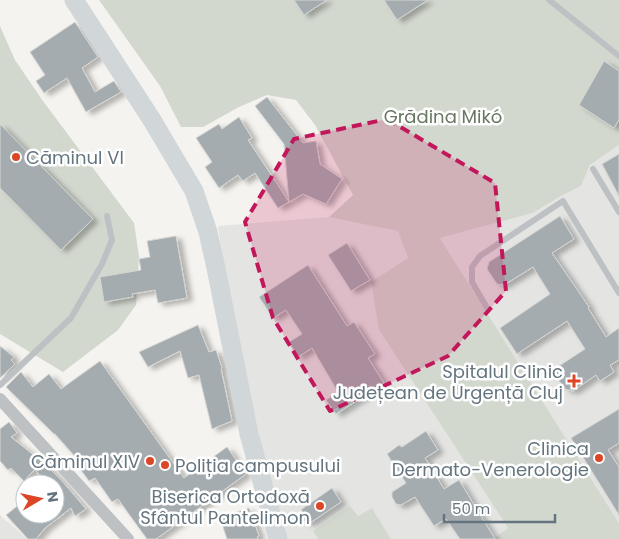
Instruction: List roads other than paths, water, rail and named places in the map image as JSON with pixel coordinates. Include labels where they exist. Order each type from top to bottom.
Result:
[{"type":"street","points":[[74,0],[152,120],[194,191],[206,225],[249,434],[278,539]]},
{"type":"street","points":[[0,399],[128,539]]},
{"type":"lane","points":[[549,0],[619,56]]},
{"type":"lane","points":[[593,169],[619,211]]},
{"type":"lane","points":[[486,308],[472,282],[472,267],[480,256],[564,201],[619,292]]},
{"type":"lane","points":[[0,385],[70,318],[102,264],[112,240],[107,216]]},
{"type":"place","name":"Căminul VI","points":[[16,157]]},
{"type":"place","name":"Spitalul Clinic Județean de Urgență Cluj","points":[[574,381]]},
{"type":"place","name":"Clinica Dermato-Venerologie","points":[[599,458]]},
{"type":"place","name":"Căminul XIV","points":[[150,461]]},
{"type":"place","name":"Poliția campusului","points":[[165,465]]},
{"type":"place","name":"Biserica Ortodoxă Sfântul Pantelimon","points":[[320,506]]},
{"type":"park label","name":"Grădina Mikó","points":[[443,116]]}]
